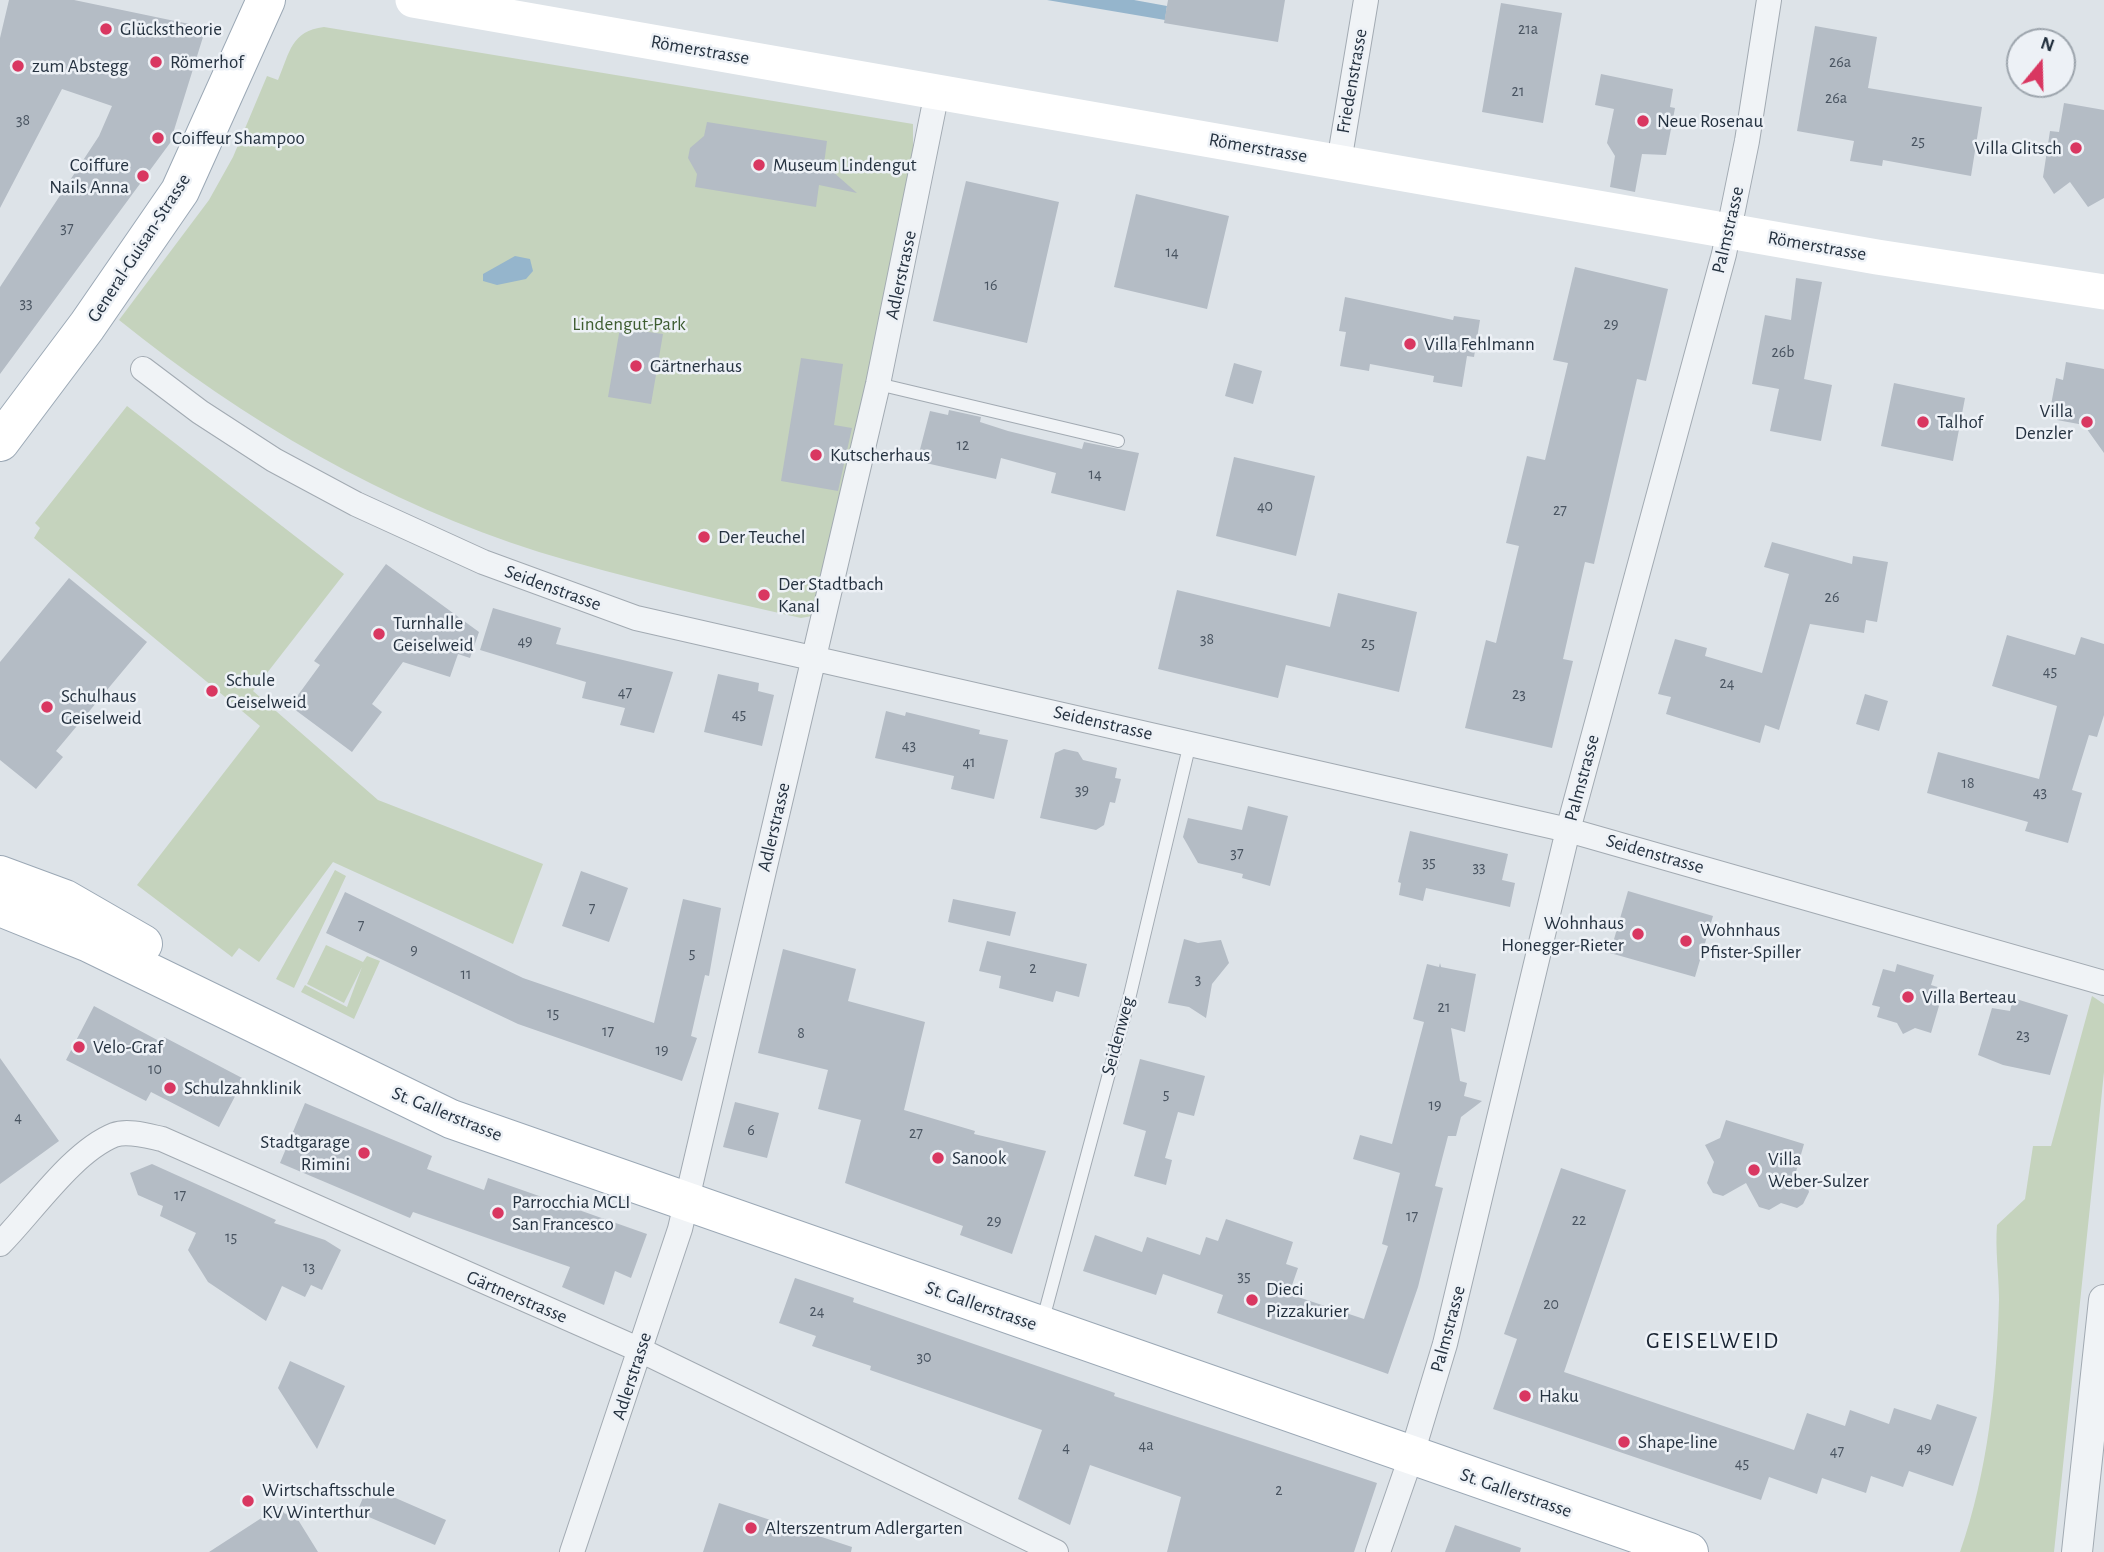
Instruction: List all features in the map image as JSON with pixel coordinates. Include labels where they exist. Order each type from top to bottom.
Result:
[{"type":"main road","name":"Römerstrasse","points":[[413,0],[1729,231],[2104,292]]},
{"type":"main road","name":"General-Guisan-Strasse","points":[[0,442],[88,326],[180,191],[261,3]]},
{"type":"main road","name":"St. Gallerstrasse","points":[[0,875],[77,905],[167,959],[281,1038]]},
{"type":"main road","name":"St. Gallerstrasse","points":[[0,907],[89,943],[451,1119],[1689,1552]]},
{"type":"street","name":"Friedenstrasse","points":[[1339,162],[1366,0]]},
{"type":"street","name":"Palmstrasse","points":[[1378,1552],[1412,1457],[1450,1327],[1568,830],[1729,231],[1769,0]]},
{"type":"street","name":"Adlerstrasse","points":[[572,1552],[686,1202],[878,384],[937,92]]},
{"type":"street","name":"Seidenstrasse","points":[[143,369],[274,460],[356,504],[483,562],[636,618],[1568,830],[2104,983]]},
{"type":"street","name":"Gärtnerstrasse","points":[[0,1244],[75,1164],[99,1144],[116,1134],[140,1134],[162,1139],[640,1350],[1056,1552]]},
{"type":"street","points":[[2077,1552],[2104,1300]]},
{"type":"lane","points":[[878,384],[1118,441]]},
{"type":"lane","name":"Seidenweg","points":[[1040,1327],[1129,999],[1190,743]]},
{"type":"green space","name":"Lindengut-Park","points":[[324,27],[913,124],[913,176],[817,608],[812,616],[801,618],[604,570],[539,552],[426,510],[318,456],[266,425],[166,357],[119,320],[209,200],[233,157],[267,76],[278,80],[289,52],[298,38],[313,29]]},
{"type":"green space","points":[[127,406],[344,574],[253,691],[378,800],[543,864],[513,944],[333,862],[259,962],[239,948],[232,957],[137,885],[260,726],[34,538],[40,528],[35,523]]},
{"type":"green space","points":[[335,870],[346,876],[294,988],[276,979]]},
{"type":"green space","points":[[326,945],[363,962],[367,956],[380,961],[354,1019],[301,992],[305,985],[347,1007],[362,967],[344,1003],[307,984]]},
{"type":"green space","points":[[2092,996],[2104,1004],[2104,1072],[2054,1552],[1960,1552],[1978,1491],[1993,1396],[1999,1300],[1997,1225],[2025,1199],[2033,1146],[2051,1146]]},
{"type":"water","points":[[1047,0],[1134,0],[1167,6],[1165,20]]},
{"type":"water","points":[[515,256],[530,259],[533,271],[526,279],[497,285],[483,281],[483,274]]},
{"type":"building","points":[[9,0],[74,0],[194,25],[203,37],[170,143],[0,374],[0,287],[99,136],[112,106],[62,89],[0,208],[0,38]]},
{"type":"building","points":[[1168,0],[1285,0],[1278,42],[1164,23]]},
{"type":"building","points":[[1501,3],[1562,13],[1543,123],[1482,112]]},
{"type":"building","points":[[1815,26],[1877,37],[1868,88],[1982,107],[1971,176],[1883,160],[1882,166],[1850,161],[1854,141],[1797,131]]},
{"type":"building","name":"Neue Rosenau","points":[[1601,74],[1673,89],[1670,107],[1675,108],[1666,155],[1642,154],[1635,192],[1610,187],[1615,156],[1607,143],[1614,109],[1595,105]]},
{"type":"building","name":"Villa Glitsch","points":[[2064,103],[2104,110],[2104,198],[2088,207],[2070,182],[2054,194],[2043,177],[2050,131],[2059,132]]},
{"type":"building","name":"Museum Lindengut","points":[[707,122],[827,141],[824,164],[857,193],[819,185],[816,207],[695,187],[697,174],[688,158],[690,148],[704,136]]},
{"type":"building","points":[[966,181],[1059,202],[1027,343],[933,321]]},
{"type":"building","points":[[1136,194],[1229,216],[1207,309],[1114,287]]},
{"type":"building","points":[[1575,267],[1668,289],[1646,381],[1637,379],[1594,564],[1585,562],[1563,659],[1573,661],[1552,748],[1465,728],[1486,640],[1496,643],[1519,546],[1506,543],[1527,456],[1545,460],[1568,363],[1553,360]]},
{"type":"building","points":[[1796,278],[1822,282],[1804,379],[1832,385],[1821,441],[1770,431],[1779,389],[1752,384],[1765,315],[1791,320]]},
{"type":"building","name":"Villa Fehlmann","points":[[1345,297],[1453,320],[1454,316],[1480,320],[1474,357],[1467,356],[1462,387],[1433,382],[1434,376],[1370,364],[1369,371],[1340,366],[1346,332],[1339,331]]},
{"type":"building","name":"Gärtnerhaus","points":[[620,328],[663,334],[651,404],[608,397]]},
{"type":"building","name":"Kutscherhaus","points":[[801,358],[843,364],[834,425],[852,428],[838,491],[781,481]]},
{"type":"building","name":"Villa Denzler","points":[[2066,362],[2104,369],[2104,453],[2084,425],[2057,420],[2059,407],[2051,405],[2056,378],[2063,380]]},
{"type":"building","points":[[1234,363],[1262,371],[1253,404],[1225,396]]},
{"type":"building","name":"Talhof","points":[[1894,383],[1965,398],[1953,461],[1881,446]]},
{"type":"building","points":[[949,410],[981,417],[980,422],[1008,431],[1082,449],[1084,442],[1139,453],[1125,511],[1051,493],[1056,473],[1001,458],[996,479],[917,461],[930,411],[948,415]]},
{"type":"building","points":[[1234,457],[1315,476],[1296,556],[1216,536]]},
{"type":"building","points":[[1772,542],[1852,564],[1853,556],[1888,562],[1877,622],[1866,620],[1864,633],[1810,624],[1779,730],[1765,725],[1760,743],[1666,714],[1671,697],[1658,694],[1675,639],[1707,648],[1705,656],[1762,673],[1789,574],[1764,567]]},
{"type":"building","name":"Turnhalle Geiselweid","points":[[386,564],[479,632],[470,658],[458,654],[450,677],[403,662],[372,704],[382,712],[352,752],[290,706],[320,665],[314,661]]},
{"type":"building","name":"Schulhaus Geiselweid","points":[[69,578],[147,642],[56,751],[63,757],[36,789],[0,760],[0,662]]},
{"type":"building","points":[[1177,590],[1330,627],[1338,593],[1417,612],[1399,692],[1286,665],[1278,698],[1158,669]]},
{"type":"building","points":[[493,608],[561,628],[556,644],[673,672],[654,733],[620,725],[625,708],[582,698],[586,682],[480,650]]},
{"type":"building","points":[[2007,635],[2075,655],[2081,637],[2104,644],[2104,715],[2097,737],[2089,735],[2072,790],[2082,793],[2068,843],[2025,831],[2028,822],[1927,793],[1938,752],[2039,779],[2057,706],[1992,686]]},
{"type":"building","points":[[718,674],[759,683],[758,691],[774,695],[762,746],[704,732]]},
{"type":"building","points":[[1865,694],[1888,701],[1879,731],[1856,724]]},
{"type":"building","points":[[886,711],[905,716],[906,712],[980,730],[979,734],[1008,740],[994,799],[951,789],[954,776],[875,758]]},
{"type":"building","points":[[1064,749],[1078,752],[1083,760],[1117,768],[1115,778],[1121,779],[1115,803],[1110,802],[1104,825],[1096,830],[1040,818],[1055,753]]},
{"type":"building","points":[[1248,806],[1288,816],[1270,886],[1242,878],[1243,874],[1198,863],[1183,837],[1188,818],[1242,830]]},
{"type":"building","points":[[1410,831],[1508,854],[1502,880],[1515,883],[1510,907],[1426,888],[1423,901],[1399,895],[1401,883],[1398,882]]},
{"type":"building","points":[[581,871],[628,888],[609,942],[562,926]]},
{"type":"building","points":[[1628,891],[1713,916],[1695,977],[1610,953]]},
{"type":"building","points":[[345,892],[523,978],[654,1023],[683,899],[721,908],[709,976],[705,975],[691,1036],[697,1038],[682,1081],[518,1024],[326,933]]},
{"type":"building","points":[[953,899],[1016,912],[1010,936],[948,922]]},
{"type":"building","points":[[1184,939],[1198,943],[1221,940],[1229,963],[1212,984],[1206,1018],[1189,1007],[1168,1003]]},
{"type":"building","points":[[987,941],[1087,964],[1079,997],[1056,991],[1053,1002],[999,988],[1001,976],[979,971]]},
{"type":"building","points":[[783,949],[856,969],[848,1001],[925,1022],[904,1110],[975,1131],[974,1134],[1046,1151],[1012,1254],[960,1235],[963,1226],[845,1183],[861,1120],[818,1109],[828,1070],[758,1053]]},
{"type":"building","points":[[1440,963],[1441,967],[1476,974],[1465,1032],[1451,1028],[1460,1081],[1467,1083],[1464,1096],[1482,1101],[1461,1117],[1456,1136],[1448,1136],[1435,1186],[1443,1188],[1418,1287],[1388,1374],[1217,1313],[1223,1295],[1163,1274],[1156,1295],[1083,1271],[1095,1235],[1142,1252],[1147,1237],[1200,1255],[1206,1237],[1218,1241],[1226,1219],[1293,1242],[1286,1264],[1298,1268],[1289,1294],[1364,1319],[1388,1246],[1382,1244],[1400,1173],[1353,1159],[1360,1135],[1392,1144],[1424,1022],[1413,1019],[1427,964],[1439,967]]},
{"type":"building","name":"Villa Berteau","points":[[1897,964],[1934,975],[1931,985],[1944,989],[1931,1033],[1915,1028],[1903,1034],[1897,1023],[1877,1017],[1880,1007],[1872,1005],[1883,969],[1895,972]]},
{"type":"building","points":[[2013,998],[2068,1015],[2050,1075],[2003,1065],[1978,1055],[1992,1008],[2010,1011]]},
{"type":"building","points":[[94,1006],[161,1042],[164,1037],[244,1079],[219,1127],[151,1092],[146,1101],[66,1060]]},
{"type":"building","points":[[0,1058],[59,1141],[0,1184]]},
{"type":"building","points":[[1140,1059],[1205,1076],[1194,1116],[1178,1112],[1165,1158],[1172,1160],[1166,1185],[1134,1176],[1146,1131],[1123,1124]]},
{"type":"building","points":[[735,1102],[779,1113],[767,1158],[723,1147]]},
{"type":"building","points":[[305,1103],[432,1156],[427,1169],[484,1190],[488,1178],[647,1234],[631,1278],[615,1271],[604,1305],[562,1287],[570,1267],[413,1212],[410,1218],[280,1163]]},
{"type":"building","name":"Villa Weber-Sulzer","points":[[1726,1120],[1804,1144],[1795,1175],[1807,1185],[1809,1192],[1803,1204],[1797,1208],[1781,1203],[1769,1210],[1759,1207],[1746,1183],[1723,1196],[1713,1193],[1707,1183],[1714,1162],[1705,1145],[1720,1138]]},
{"type":"building","points":[[152,1164],[276,1220],[274,1223],[325,1240],[341,1250],[322,1290],[311,1285],[305,1297],[282,1286],[266,1321],[208,1282],[188,1250],[196,1233],[160,1216],[163,1206],[138,1195],[130,1173]]},
{"type":"building","points":[[1561,1168],[1626,1190],[1564,1372],[1794,1450],[1807,1413],[1845,1426],[1850,1410],[1889,1424],[1894,1408],[1931,1420],[1937,1404],[1977,1417],[1953,1486],[1909,1471],[1903,1487],[1871,1476],[1866,1493],[1822,1478],[1817,1494],[1769,1477],[1761,1500],[1493,1409],[1517,1339],[1504,1334]]},
{"type":"building","points":[[795,1278],[854,1298],[853,1302],[1115,1393],[1114,1396],[1377,1483],[1354,1552],[1167,1552],[1181,1497],[1090,1465],[1070,1525],[1018,1499],[1042,1430],[870,1370],[871,1366],[812,1346],[816,1336],[779,1323]]},
{"type":"building","points":[[290,1361],[345,1386],[317,1449],[278,1388]]},
{"type":"building","points":[[368,1486],[446,1520],[435,1545],[357,1512]]},
{"type":"building","name":"Alterszentrum Adlergarten","points":[[719,1503],[852,1547],[851,1552],[703,1552]]},
{"type":"building","points":[[280,1506],[285,1514],[292,1510],[318,1552],[209,1552]]},
{"type":"building","points":[[1455,1525],[1521,1548],[1520,1552],[1445,1552]]},
{"type":"place","name":"Glückstheorie","points":[[106,29]]},
{"type":"place","name":"Römerhof","points":[[156,62]]},
{"type":"place","name":"zum Abstegg","points":[[18,66]]},
{"type":"place","name":"Neue Rosenau","points":[[1643,121]]},
{"type":"place","name":"Coiffeur Shampoo","points":[[158,138]]},
{"type":"place","name":"Villa Glitsch","points":[[2076,148]]},
{"type":"place","name":"Museum Lindengut","points":[[759,165]]},
{"type":"place","name":"Coiffure Nails Anna","points":[[143,176]]},
{"type":"place","name":"Villa Fehlmann","points":[[1410,344]]},
{"type":"place","name":"Gärtnerhaus","points":[[636,366]]},
{"type":"place","name":"Talhof","points":[[1923,422]]},
{"type":"place","name":"Villa Denzler","points":[[2087,422]]},
{"type":"place","name":"Kutscherhaus","points":[[816,455]]},
{"type":"place","name":"Der Teuchel","points":[[704,537]]},
{"type":"place","name":"Der Stadtbach Kanal","points":[[764,595]]},
{"type":"place","name":"Turnhalle Geiselweid","points":[[379,634]]},
{"type":"place","name":"Schule Geiselweid","points":[[212,691]]},
{"type":"place","name":"Schulhaus Geiselweid","points":[[47,707]]},
{"type":"place","name":"Wohnhaus Honegger-Rieter","points":[[1638,934]]},
{"type":"place","name":"Wohnhaus Pfister-Spiller","points":[[1686,941]]},
{"type":"place","name":"Villa Berteau","points":[[1908,997]]},
{"type":"place","name":"Velo-Graf","points":[[79,1047]]},
{"type":"place","name":"Schulzahnklinik","points":[[170,1088]]},
{"type":"place","name":"Stadtgarage Rimini","points":[[364,1153]]},
{"type":"place","name":"Sanook","points":[[938,1158]]},
{"type":"place","name":"Villa Weber-Sulzer","points":[[1754,1170]]},
{"type":"place","name":"Parrocchia MCLI San Francesco","points":[[498,1213]]},
{"type":"place","name":"Dieci Pizzakurier","points":[[1252,1300]]},
{"type":"place","name":"Haku","points":[[1525,1396]]},
{"type":"place","name":"Shape-line","points":[[1624,1442]]},
{"type":"place","name":"Wirtschaftsschule KV Winterthur","points":[[248,1501]]},
{"type":"place","name":"Alterszentrum Adlergarten","points":[[751,1528]]},
{"type":"district","name":"GEISELWEID","points":[[1713,1341]]}]
